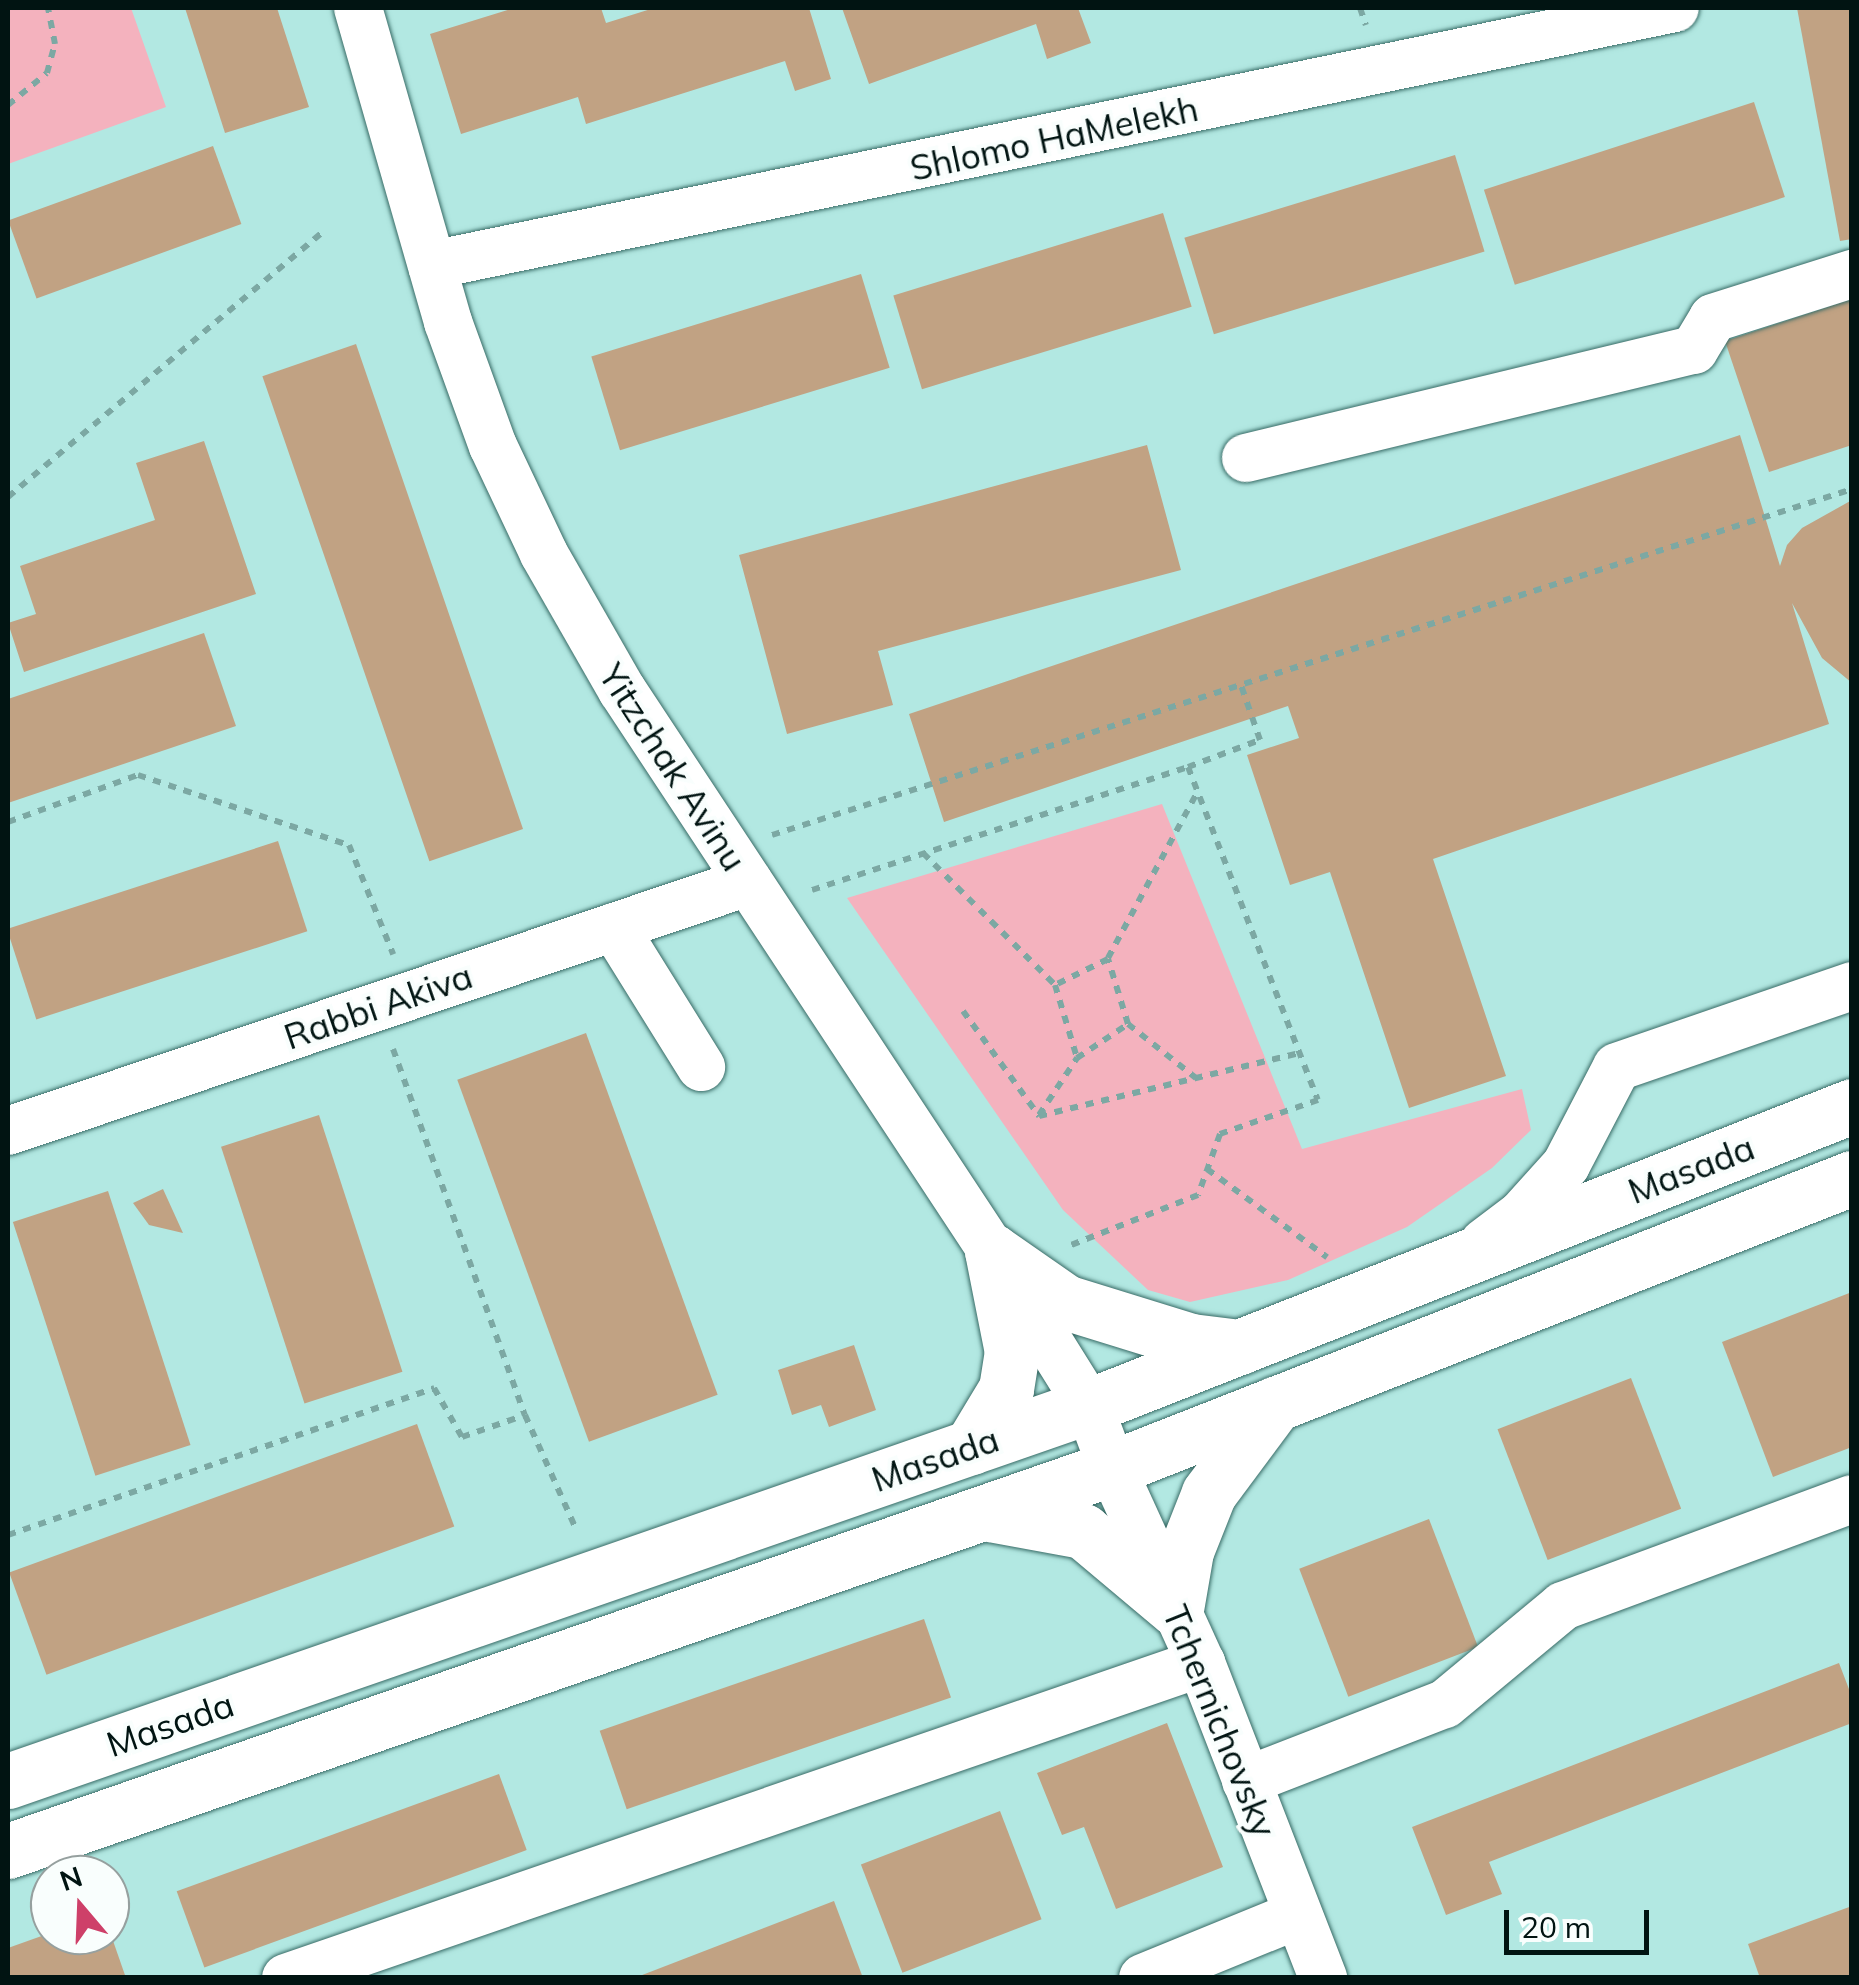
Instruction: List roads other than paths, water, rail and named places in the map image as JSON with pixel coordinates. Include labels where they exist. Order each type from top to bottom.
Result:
[{"type":"main road","name":"Masada","points":[[8,1780],[1089,1406],[1852,1106]]},
{"type":"main road","name":"Masada","points":[[8,1851],[1112,1468],[1852,1178]]},
{"type":"main road","points":[[1003,1259],[1065,1302],[1191,1341],[1240,1346]]},
{"type":"main road","points":[[971,1447],[1006,1388],[1012,1352],[1003,1259]]},
{"type":"main road","points":[[1176,1609],[1186,1552],[1209,1493],[1275,1404]]},
{"type":"main road","points":[[987,1513],[1083,1531],[1176,1609]]},
{"type":"street","name":"Yitzchak Avinu","points":[[358,8],[432,265],[493,446],[558,582],[622,690],[746,879],[1003,1259],[1089,1406],[1112,1468]]},
{"type":"street","name":"Shlomo HaMelekh","points":[[432,265],[1675,8]]},
{"type":"street","points":[[1246,458],[1694,350],[1713,318],[1834,280]]},
{"type":"street","name":"Rabbi Akiva","points":[[8,1131],[746,879]]},
{"type":"street","points":[[614,926],[702,1067]]},
{"type":"street","points":[[1462,1259],[1521,1216],[1566,1164],[1618,1067],[1852,986]]},
{"type":"street","name":"Tchernichovsky","points":[[1112,1468],[1201,1662],[1322,1978]]},
{"type":"street","points":[[1246,1781],[1445,1704],[1563,1606],[1852,1499]]},
{"type":"street","points":[[286,1978],[1201,1662]]},
{"type":"street","points":[[1143,1978],[1297,1915]]}]
